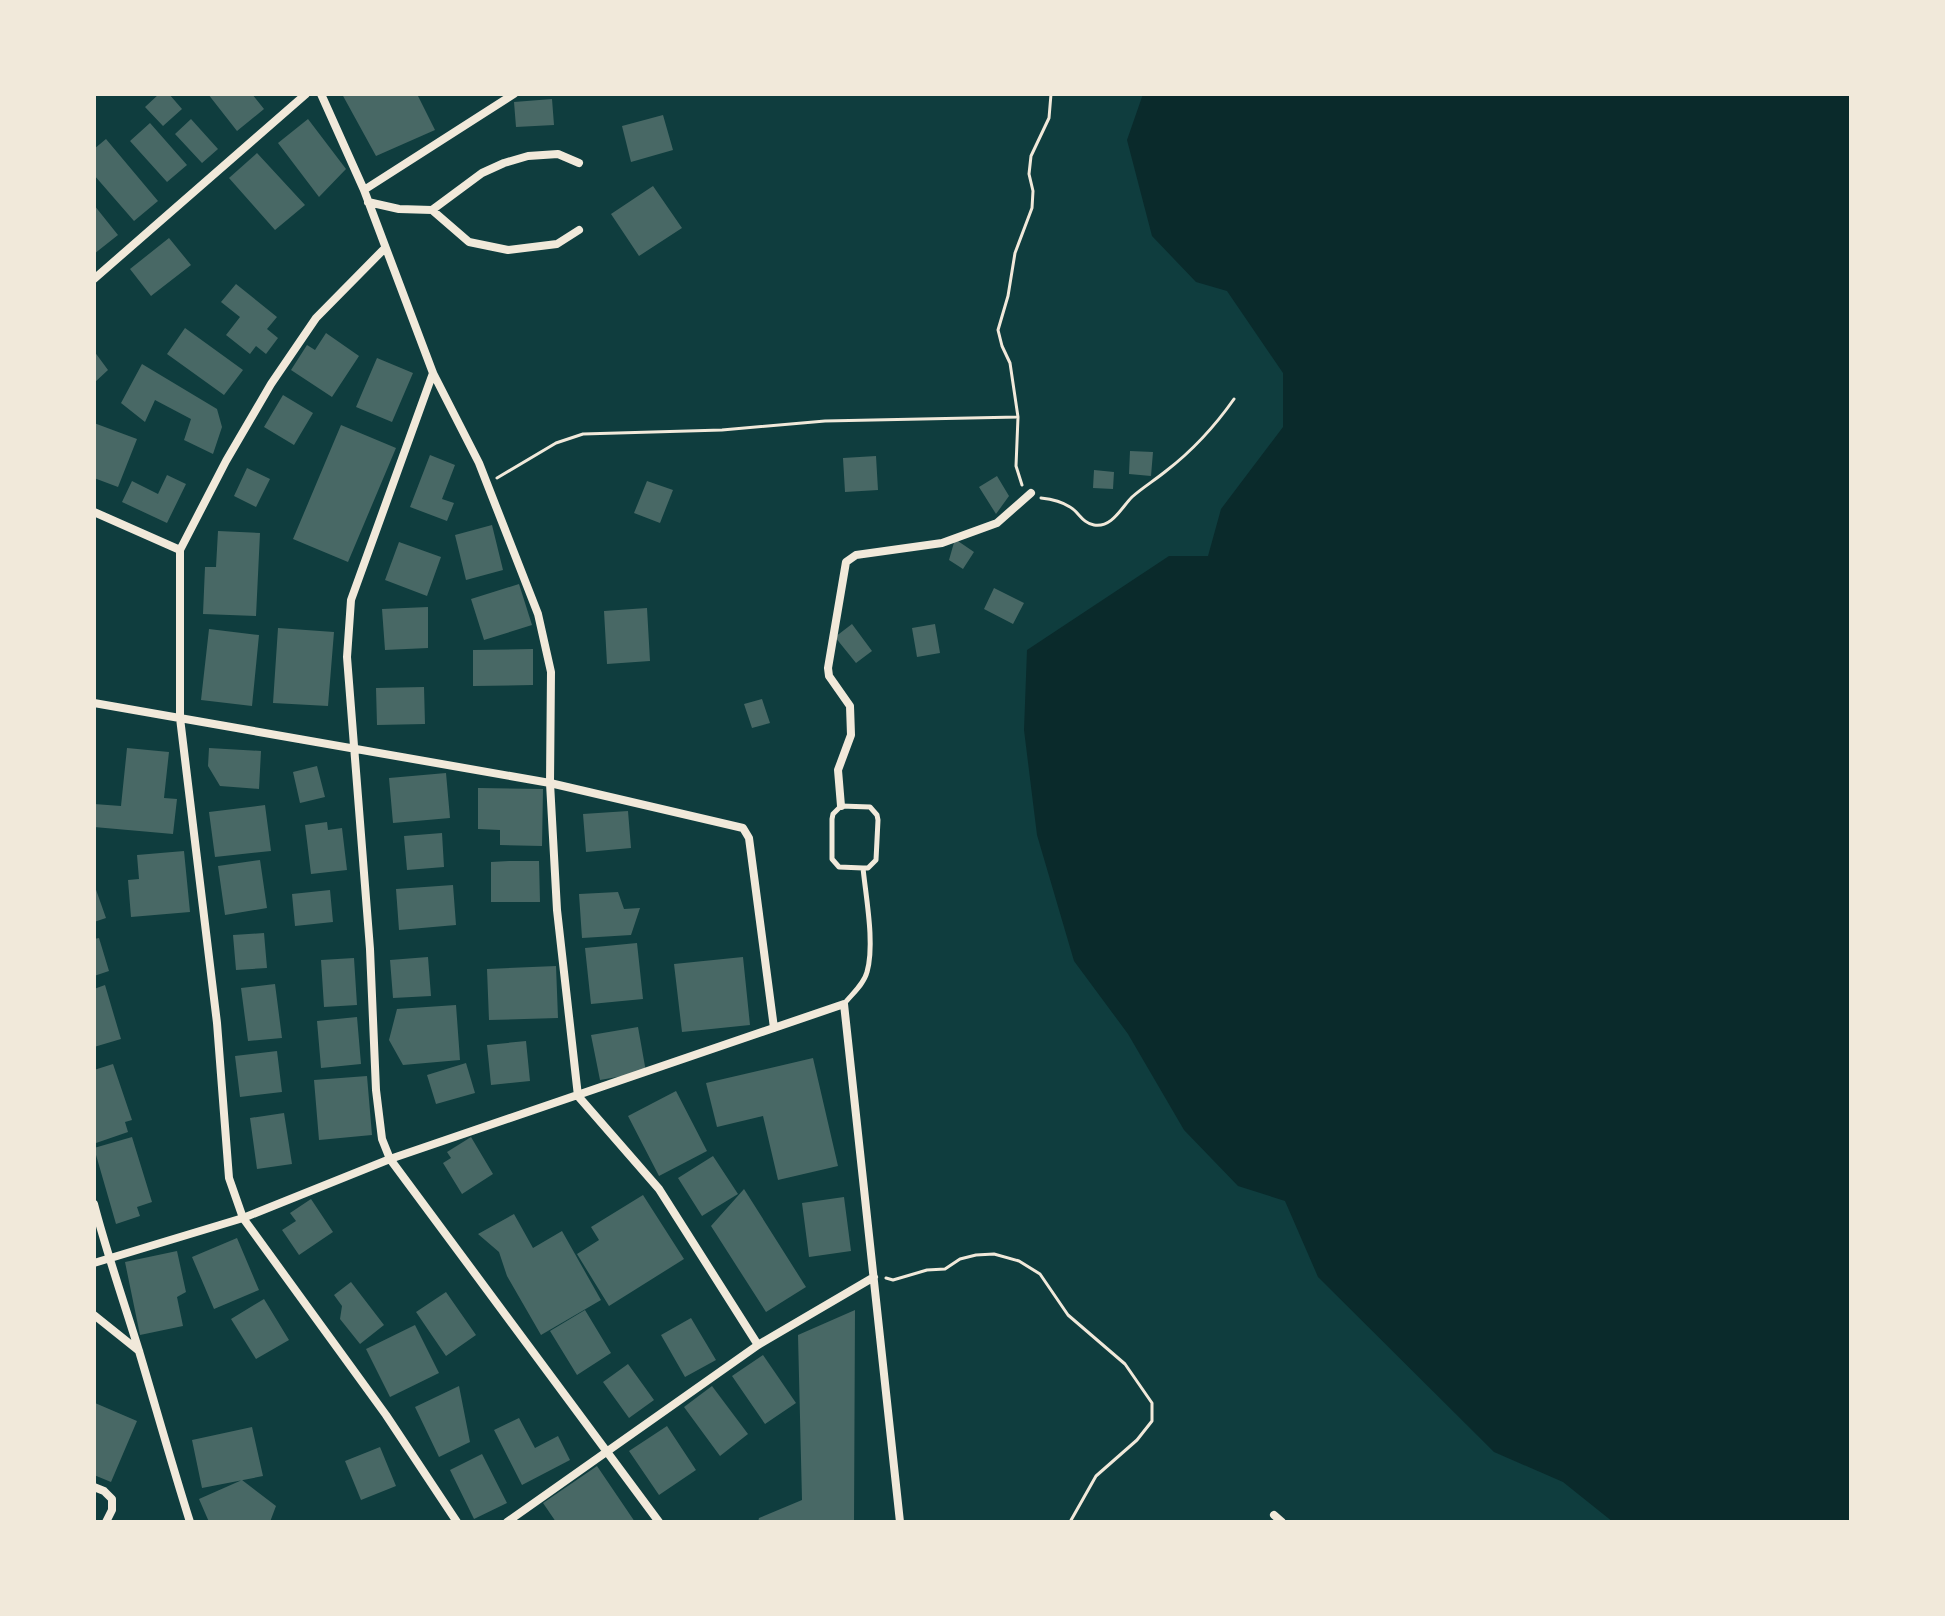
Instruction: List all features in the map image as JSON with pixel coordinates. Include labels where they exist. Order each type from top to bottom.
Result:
[{"type":"street","points":[[94,279],[306,94]]},
{"type":"street","points":[[321,94],[364,190],[433,373],[487,483],[538,614],[551,672],[550,783],[557,910],[578,1096],[659,1189],[758,1345]]},
{"type":"street","points":[[364,190],[514,94]]},
{"type":"street","points":[[368,202],[399,209],[432,210],[482,173],[504,163],[528,156],[558,154],[579,163]]},
{"type":"street","points":[[432,210],[469,242],[508,250],[557,244],[579,230]]},
{"type":"street","points":[[385,248],[316,318],[278,373],[226,461],[180,550],[180,718],[217,1023],[228,1174],[243,1218],[386,1415],[457,1522]]},
{"type":"street","points":[[433,373],[351,600],[347,657],[356,747],[376,1090],[382,1139],[390,1159],[659,1522]]},
{"type":"street","points":[[841,806],[838,770],[851,735],[850,703],[829,676],[828,668],[846,562],[856,555],[942,543],[997,523],[1031,493]]},
{"type":"street","points":[[94,512],[180,550]]},
{"type":"street","points":[[94,703],[550,783],[739,826],[746,830],[749,838],[774,1028]]},
{"type":"street","points":[[94,1263],[243,1218],[390,1159],[844,1004],[900,1522]]},
{"type":"street","points":[[94,1204],[190,1522]]},
{"type":"street","points":[[507,1522],[758,1345],[874,1277]]},
{"type":"street","points":[[94,1315],[139,1351]]},
{"type":"street","points":[[94,1487],[109,1494],[112,1499],[112,1510],[106,1522]]},
{"type":"street","points":[[1274,1515],[1282,1522]]},
{"type":"lane","points":[[841,806],[865,806],[877,815],[876,860],[868,868],[863,868],[839,867],[832,859],[832,819],[841,806]]},
{"type":"lane","points":[[844,1004],[863,982],[869,963],[863,868]]},
{"type":"path","points":[[1051,94],[1049,118],[1031,156],[1032,208],[1015,253],[1008,296],[998,330],[1010,363],[1018,417],[1016,466],[1022,485],[1036,497],[1053,499],[1071,507],[1082,520],[1092,525],[1102,525],[1117,516],[1130,499],[1200,439],[1234,399]]},
{"type":"path","points":[[487,483],[556,443],[583,434],[722,430],[825,421],[1018,417]]},
{"type":"path","points":[[874,1277],[893,1280],[927,1270],[945,1269],[960,1259],[976,1255],[994,1254],[1019,1261],[1040,1274],[1068,1315],[1125,1364],[1152,1403],[1152,1421],[1127,1450],[1096,1476],[1070,1522]]},
{"type":"water","points":[[1143,94],[1851,94],[1851,1522],[1613,1522],[1563,1482],[1494,1452],[1318,1277],[1285,1201],[1238,1186],[1184,1130],[1128,1034],[1074,961],[1037,835],[1024,730],[1027,650],[1169,556],[1208,556],[1221,509],[1283,427],[1283,373],[1227,291],[1196,282],[1152,236],[1127,140]]},
{"type":"building","points":[[159,94],[169,94],[182,109],[163,126],[145,107]]},
{"type":"building","points":[[208,94],[252,94],[264,109],[237,131]]},
{"type":"building","points":[[342,94],[417,94],[435,130],[376,156]]},
{"type":"building","points":[[552,99],[554,125],[516,127],[514,102]]},
{"type":"building","points":[[663,115],[673,150],[631,162],[622,126]]},
{"type":"building","points":[[191,119],[218,149],[202,163],[175,134]]},
{"type":"building","points":[[308,119],[346,169],[319,197],[278,143]]},
{"type":"building","points":[[150,123],[187,165],[167,182],[130,141]]},
{"type":"building","points":[[106,139],[158,201],[134,221],[94,175],[94,149]]},
{"type":"building","points":[[257,153],[305,205],[275,230],[229,178]]},
{"type":"building","points":[[653,186],[682,228],[639,256],[611,214]]},
{"type":"building","points":[[94,205],[118,235],[94,254]]},
{"type":"building","points":[[169,238],[191,265],[151,296],[130,269]]},
{"type":"building","points":[[236,284],[277,317],[267,329],[278,338],[266,354],[256,346],[250,354],[226,335],[240,317],[221,302]]},
{"type":"building","points":[[185,328],[243,370],[224,395],[167,354]]},
{"type":"building","points":[[326,333],[359,356],[332,397],[291,370],[307,345],[315,350]]},
{"type":"building","points":[[94,351],[108,370],[94,383]]},
{"type":"building","points":[[377,358],[413,373],[392,422],[356,407]]},
{"type":"building","points":[[142,364],[217,409],[222,427],[213,454],[184,440],[191,419],[155,400],[145,422],[121,403]]},
{"type":"building","points":[[283,395],[313,413],[294,445],[264,427]]},
{"type":"building","points":[[94,423],[137,439],[118,487],[94,478]]},
{"type":"building","points":[[341,425],[396,448],[348,562],[293,539]]},
{"type":"building","points":[[1130,451],[1153,452],[1151,476],[1129,474]]},
{"type":"building","points":[[430,455],[455,465],[442,499],[454,503],[447,521],[410,507]]},
{"type":"building","points":[[876,456],[878,490],[845,492],[843,458]]},
{"type":"building","points":[[247,468],[270,479],[256,507],[234,496]]},
{"type":"building","points":[[1094,470],[1114,472],[1113,489],[1093,488]]},
{"type":"building","points":[[167,475],[186,484],[167,523],[122,502],[132,481],[158,494]]},
{"type":"building","points":[[997,476],[1009,496],[996,514],[979,487]]},
{"type":"building","points":[[647,481],[673,490],[660,523],[634,513]]},
{"type":"building","points":[[492,525],[503,570],[466,580],[455,535]]},
{"type":"building","points":[[218,531],[260,533],[256,616],[203,614],[205,567],[216,567]]},
{"type":"building","points":[[955,539],[974,552],[963,569],[949,560]]},
{"type":"building","points":[[399,542],[441,557],[427,596],[385,580]]},
{"type":"building","points":[[519,584],[532,625],[484,640],[471,599]]},
{"type":"building","points":[[994,588],[1024,603],[1013,624],[984,609]]},
{"type":"building","points":[[428,607],[428,648],[385,650],[382,609]]},
{"type":"building","points":[[647,608],[650,661],[607,664],[604,611]]},
{"type":"building","points":[[852,624],[872,651],[856,663],[835,637]]},
{"type":"building","points":[[935,624],[940,653],[917,657],[912,628]]},
{"type":"building","points":[[278,628],[334,632],[328,706],[273,703]]},
{"type":"building","points":[[209,629],[259,635],[252,706],[201,700]]},
{"type":"building","points":[[533,649],[533,685],[473,686],[473,650]]},
{"type":"building","points":[[424,687],[425,724],[377,725],[376,688]]},
{"type":"building","points":[[762,699],[770,723],[752,728],[744,704]]},
{"type":"building","points":[[127,748],[169,752],[164,798],[177,799],[173,834],[94,827],[94,804],[121,806]]},
{"type":"building","points":[[209,748],[261,751],[259,789],[220,786],[208,766]]},
{"type":"building","points":[[317,766],[325,797],[300,803],[293,772]]},
{"type":"building","points":[[446,773],[450,818],[393,823],[389,778]]},
{"type":"building","points":[[478,788],[543,789],[542,846],[500,845],[500,830],[478,829]]},
{"type":"building","points":[[265,805],[271,851],[215,857],[209,812]]},
{"type":"building","points":[[628,811],[631,848],[586,852],[583,814]]},
{"type":"building","points":[[327,822],[328,830],[342,828],[347,870],[311,874],[305,825]]},
{"type":"building","points":[[442,833],[444,867],[407,870],[404,836]]},
{"type":"building","points":[[184,851],[190,912],[131,917],[128,880],[139,879],[137,855]]},
{"type":"building","points":[[260,860],[267,908],[225,915],[218,866]]},
{"type":"building","points":[[539,861],[540,902],[491,902],[491,862]]},
{"type":"building","points":[[94,884],[106,918],[94,922]]},
{"type":"building","points":[[453,885],[456,925],[399,930],[396,889]]},
{"type":"building","points":[[330,890],[333,922],[295,926],[292,894]]},
{"type":"building","points":[[618,892],[624,909],[640,908],[631,935],[582,938],[579,894]]},
{"type":"building","points":[[264,933],[267,968],[236,970],[233,935]]},
{"type":"building","points":[[99,938],[109,971],[94,976],[94,939]]},
{"type":"building","points":[[637,943],[643,999],[591,1004],[585,948]]},
{"type":"building","points":[[428,957],[431,996],[393,998],[390,960]]},
{"type":"building","points":[[743,957],[750,1025],[682,1032],[674,964]]},
{"type":"building","points":[[354,958],[357,1005],[324,1007],[321,960]]},
{"type":"building","points":[[556,966],[558,1018],[489,1020],[487,969]]},
{"type":"building","points":[[275,984],[282,1038],[248,1041],[241,988]]},
{"type":"building","points":[[105,985],[121,1039],[94,1047],[94,989]]},
{"type":"building","points":[[456,1005],[460,1060],[403,1065],[389,1040],[397,1009]]},
{"type":"building","points":[[357,1017],[361,1064],[321,1068],[317,1021]]},
{"type":"building","points":[[638,1027],[646,1072],[600,1080],[591,1035]]},
{"type":"building","points":[[526,1041],[530,1081],[491,1085],[487,1045]]},
{"type":"building","points":[[277,1051],[282,1092],[240,1097],[235,1056]]},
{"type":"building","points":[[813,1058],[838,1166],[778,1180],[763,1116],[717,1127],[706,1083]]},
{"type":"building","points":[[466,1063],[475,1093],[436,1104],[427,1075]]},
{"type":"building","points":[[113,1064],[132,1120],[125,1122],[128,1132],[96,1143],[94,1070]]},
{"type":"building","points":[[367,1076],[372,1135],[319,1140],[314,1080]]},
{"type":"building","points":[[676,1091],[707,1151],[659,1176],[628,1116]]},
{"type":"building","points":[[284,1113],[292,1164],[257,1169],[250,1118]]},
{"type":"building","points":[[132,1137],[152,1202],[137,1207],[140,1216],[116,1224],[94,1148]]},
{"type":"building","points":[[471,1137],[493,1174],[462,1194],[443,1163],[451,1158],[447,1152]]},
{"type":"building","points":[[713,1156],[738,1194],[702,1216],[678,1178]]},
{"type":"building","points":[[744,1189],[806,1287],[766,1312],[711,1226]]},
{"type":"building","points":[[643,1195],[684,1259],[609,1306],[577,1254],[599,1240],[591,1227]]},
{"type":"building","points":[[844,1197],[851,1251],[809,1257],[802,1203]]},
{"type":"building","points":[[311,1199],[333,1232],[299,1255],[282,1230],[296,1221],[290,1213]]},
{"type":"building","points":[[514,1214],[533,1248],[562,1231],[601,1300],[541,1335],[507,1276],[499,1252],[478,1234]]},
{"type":"building","points":[[237,1238],[259,1290],[214,1309],[192,1257]]},
{"type":"building","points":[[177,1251],[186,1292],[177,1297],[183,1326],[140,1335],[125,1262]]},
{"type":"building","points":[[351,1282],[384,1325],[360,1344],[340,1319],[342,1306],[334,1295]]},
{"type":"building","points":[[446,1292],[476,1335],[446,1356],[416,1312]]},
{"type":"building","points":[[264,1299],[289,1340],[256,1359],[231,1319]]},
{"type":"building","points":[[585,1310],[611,1353],[577,1375],[550,1331]]},
{"type":"building","points":[[855,1310],[854,1522],[758,1522],[759,1518],[802,1500],[798,1335]]},
{"type":"building","points":[[691,1318],[716,1360],[685,1377],[661,1335]]},
{"type":"building","points":[[415,1325],[439,1373],[390,1397],[366,1349]]},
{"type":"building","points":[[763,1355],[796,1403],[765,1424],[732,1376]]},
{"type":"building","points":[[628,1364],[654,1400],[629,1418],[603,1382]]},
{"type":"building","points":[[459,1386],[470,1442],[439,1457],[415,1407]]},
{"type":"building","points":[[712,1386],[748,1434],[720,1456],[684,1407]]},
{"type":"building","points":[[95,1403],[137,1421],[111,1482],[94,1475]]},
{"type":"building","points":[[519,1418],[535,1448],[558,1436],[570,1460],[522,1485],[494,1430]]},
{"type":"building","points":[[667,1426],[696,1470],[659,1495],[629,1451]]},
{"type":"building","points":[[252,1427],[263,1476],[202,1488],[192,1440]]},
{"type":"building","points":[[380,1447],[396,1486],[361,1500],[345,1461]]},
{"type":"building","points":[[482,1454],[507,1503],[474,1519],[450,1470]]},
{"type":"building","points":[[597,1466],[635,1522],[556,1522],[543,1503]]},
{"type":"building","points":[[242,1480],[276,1506],[270,1522],[209,1522],[199,1499]]}]
